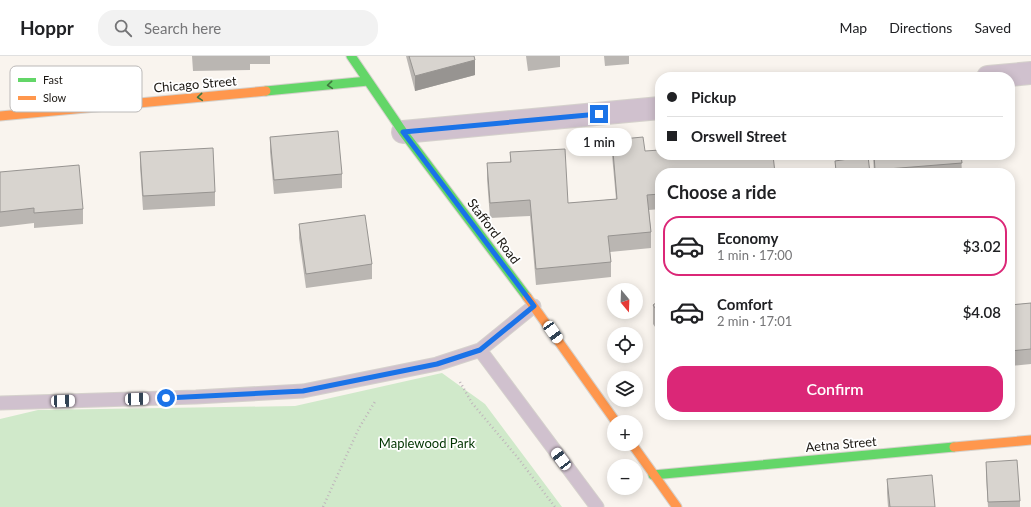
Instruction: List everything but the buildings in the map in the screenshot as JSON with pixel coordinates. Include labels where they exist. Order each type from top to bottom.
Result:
[{"type":"street","name":"Stafford Road","points":[[351,56],[403,132],[534,306],[611,415]]},
{"type":"street","points":[[1015,74],[1031,73]]},
{"type":"street","name":"Chicago Street","points":[[142,102],[368,81]]},
{"type":"street","points":[[403,132],[655,108]]},
{"type":"street","name":"Chicago Street","points":[[0,116],[42,112]]},
{"type":"street","name":"Aetna Street","points":[[653,474],[1031,440]]},
{"type":"street","points":[[637,451],[677,507]]},
{"type":"lane","points":[[0,403],[196,397],[303,391],[448,361],[480,350],[534,306]]},
{"type":"lane","points":[[480,350],[598,507]]},
{"type":"path","points":[[448,361],[472,402],[518,458],[555,507]]},
{"type":"path","points":[[323,507],[359,428],[391,373]]},
{"type":"green space","name":"Maplewood Park","points":[[442,373],[485,404],[562,507],[0,507],[0,419],[38,410],[295,406]]},
{"type":"traffic: fast","points":[[351,56],[403,132],[527,297]]},
{"type":"traffic: fast","points":[[266,91],[368,81]]},
{"type":"traffic: fast","points":[[653,475],[954,447]]},
{"type":"traffic: slow","points":[[142,103],[266,91]]},
{"type":"traffic: slow","points":[[0,116],[43,112]]},
{"type":"traffic: slow","points":[[527,297],[611,415]]},
{"type":"traffic: slow","points":[[954,447],[1031,440]]},
{"type":"traffic: slow","points":[[637,451],[677,507]]},
{"type":"route","points":[[166,398],[303,391],[437,364],[480,350],[534,306],[403,132],[599,114]]}]
